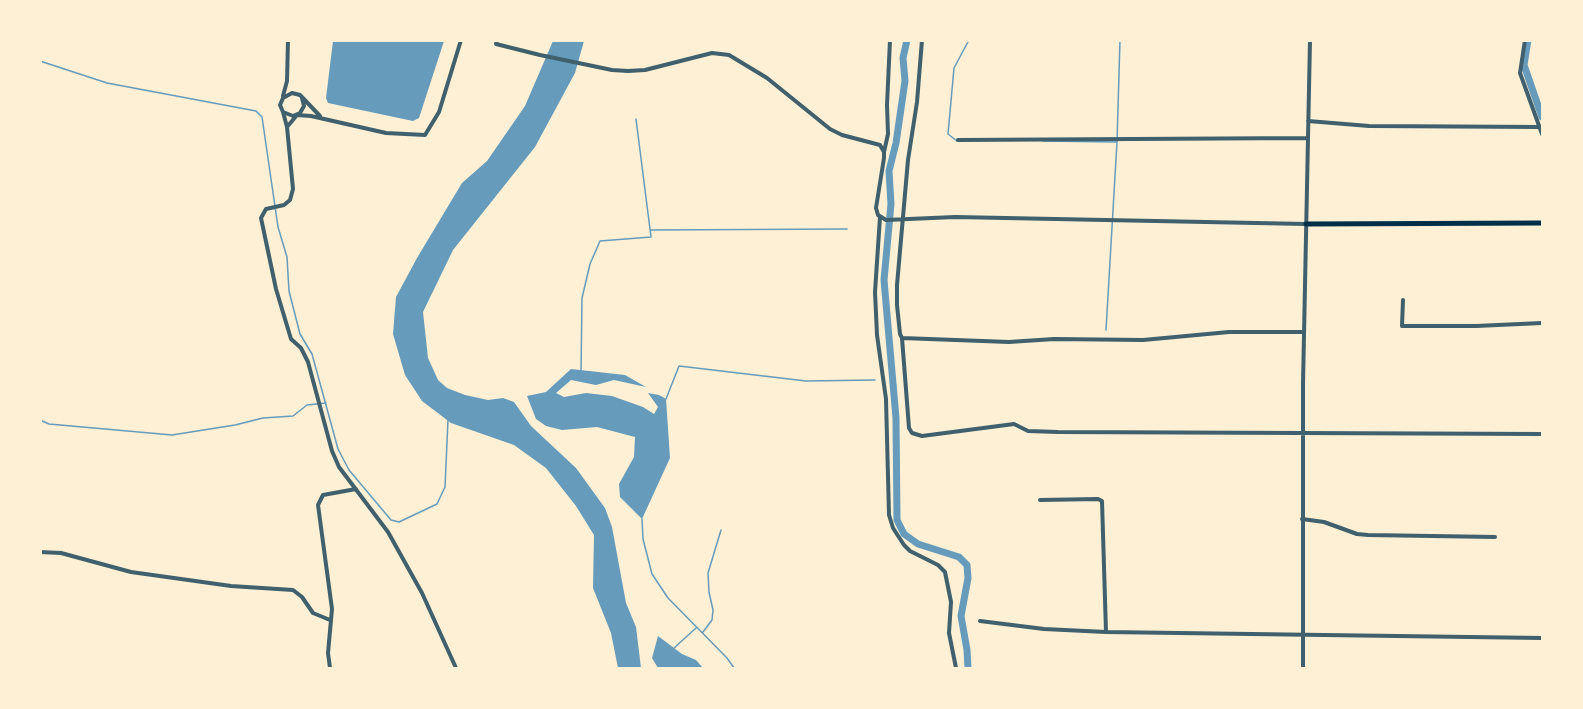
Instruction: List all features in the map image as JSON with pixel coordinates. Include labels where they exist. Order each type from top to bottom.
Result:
[{"type":"main road","points":[[1306,224],[1542,223]]},
{"type":"street","points":[[288,40],[287,81],[280,105],[287,127],[293,189],[290,200],[284,205],[266,209],[261,218],[276,289],[291,339],[301,348],[308,362],[332,451],[339,467],[388,532],[422,593],[456,669]]},
{"type":"street","points":[[283,112],[289,116],[322,118],[386,133],[425,135],[439,112],[461,40]]},
{"type":"street","points":[[497,40],[496,44],[540,55],[620,70],[645,70],[712,53],[724,53],[767,78],[830,129],[849,137],[877,143],[884,152]]},
{"type":"street","points":[[890,40],[888,134],[876,201],[877,212],[886,220],[956,217],[1306,224]]},
{"type":"street","points":[[922,40],[903,220],[897,305],[900,334],[903,339],[909,428],[916,435],[1014,424],[1028,431],[1542,434]]},
{"type":"street","points":[[1303,669],[1304,332],[1310,40]]},
{"type":"street","points":[[1525,40],[1520,73],[1542,134]]},
{"type":"street","points":[[287,81],[322,118]]},
{"type":"street","points":[[282,98],[292,93],[301,97]]},
{"type":"street","points":[[287,127],[303,110],[301,97]]},
{"type":"street","points":[[1308,121],[1369,126],[1540,127]]},
{"type":"street","points":[[958,140],[1307,138]]},
{"type":"street","points":[[880,217],[875,292],[877,335],[886,399],[889,515],[893,528],[904,545],[917,555],[938,565],[945,572],[950,588],[949,633],[956,669]]},
{"type":"street","points":[[1403,300],[1402,326],[1542,323]]},
{"type":"street","points":[[903,339],[1010,342],[1054,339],[1143,340],[1229,332],[1304,332]]},
{"type":"street","points":[[330,669],[328,653],[332,609],[318,505],[323,495],[356,489]]},
{"type":"street","points":[[1040,500],[1098,499],[1102,501],[1106,632]]},
{"type":"street","points":[[1302,519],[1324,522],[1357,534],[1496,537]]},
{"type":"street","points":[[40,552],[61,553],[130,572],[231,586],[293,590],[302,597],[313,613],[330,620]]},
{"type":"street","points":[[980,621],[1054,630],[1106,632],[1542,638]]},
{"type":"water","points":[[333,41],[444,41],[419,118],[413,121],[328,103],[326,98]]},
{"type":"water","points":[[553,41],[584,41],[575,73],[535,147],[453,250],[423,312],[428,358],[438,380],[447,388],[488,400],[503,398],[514,402],[531,426],[576,468],[605,508],[612,527],[626,603],[636,627],[641,668],[618,668],[611,633],[593,588],[594,535],[576,506],[546,468],[514,445],[451,423],[422,401],[405,375],[393,334],[396,297],[417,258],[462,183],[487,161],[525,106]]},
{"type":"water","points":[[571,369],[625,375],[646,387],[614,380],[596,385],[571,380],[556,393],[564,397],[586,393],[612,396],[643,407],[654,414],[658,407],[648,393],[666,399],[670,458],[642,519],[620,497],[619,484],[634,457],[635,437],[597,427],[562,430],[546,426],[536,419],[527,396],[546,392]]},
{"type":"water","points":[[658,636],[682,654],[696,660],[703,668],[658,668],[652,658]]},
{"type":"waterway","points":[[907,40],[903,58],[905,81],[896,143],[889,171],[891,204],[884,280],[896,418],[897,520],[904,534],[918,544],[959,557],[967,565],[968,578],[961,616],[968,668]]},
{"type":"waterway","points":[[957,141],[948,134],[954,68],[969,40]]},
{"type":"waterway","points":[[1106,330],[1117,142],[1120,40]]},
{"type":"waterway","points":[[1528,40],[1524,65],[1542,117]]},
{"type":"waterway","points":[[40,61],[107,83],[256,111],[262,117],[278,227],[287,257],[289,291],[300,334],[312,354],[338,449],[349,470],[391,520],[399,522],[437,504],[445,487],[448,420]]},
{"type":"waterway","points":[[581,372],[582,298],[590,264],[600,241],[651,237],[636,119]]},
{"type":"waterway","points":[[1043,141],[1116,142]]},
{"type":"waterway","points":[[651,230],[847,229]]},
{"type":"waterway","points":[[666,399],[679,366],[806,381],[875,380]]},
{"type":"waterway","points":[[40,420],[49,424],[172,435],[263,418],[293,416],[307,405],[326,403]]},
{"type":"waterway","points":[[642,519],[643,539],[652,574],[668,598],[734,668]]},
{"type":"waterway","points":[[703,632],[712,620],[713,610],[708,573],[721,530]]},
{"type":"waterway","points":[[674,648],[696,628]]}]
